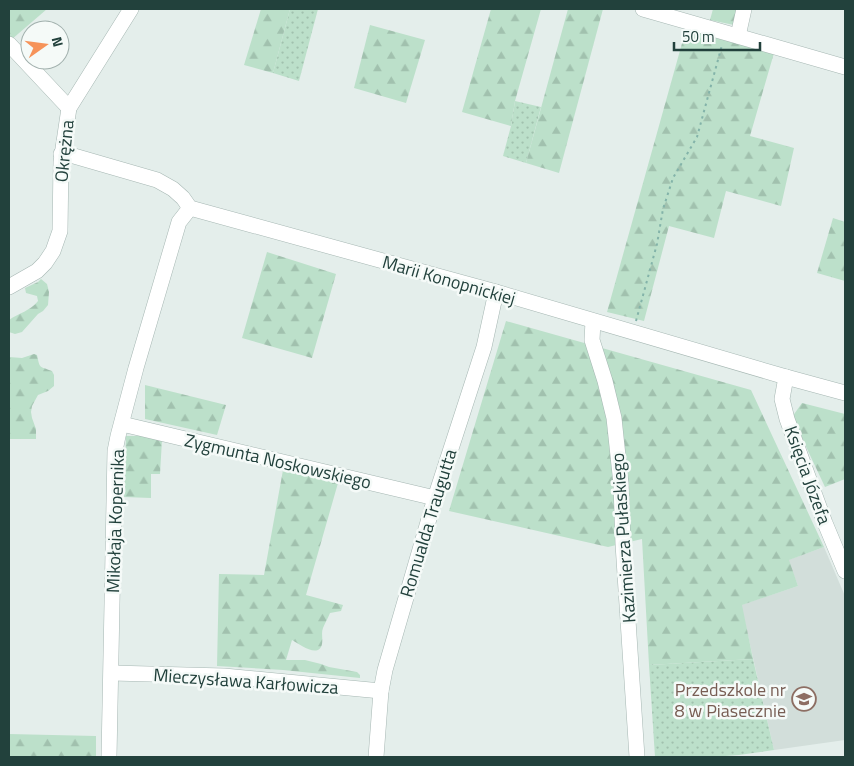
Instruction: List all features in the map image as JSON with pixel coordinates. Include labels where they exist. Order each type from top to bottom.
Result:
[{"type":"street","name":"Okrężna","points":[[9,287],[38,271],[53,251],[60,231],[61,154],[69,108],[131,9]]},
{"type":"street","points":[[643,9],[845,67]]},
{"type":"street","points":[[732,34],[744,9]]},
{"type":"street","points":[[9,44],[69,108]]},
{"type":"street","points":[[61,154],[157,180],[173,189],[190,208]]},
{"type":"street","name":"Marii Konopnickiej","points":[[190,208],[496,292],[845,393]]},
{"type":"street","name":"Mikołaja Kopernika","points":[[109,757],[115,451],[136,368],[179,222],[190,208]]},
{"type":"street","name":"Romualda Traugutta","points":[[376,757],[380,691],[385,670],[435,498],[484,347],[496,292]]},
{"type":"street","name":"Kazimierza Pułaskiego","points":[[593,321],[592,340],[614,418],[621,484],[623,544],[638,757]]},
{"type":"street","name":"Księcia Józefa","points":[[786,377],[782,399],[787,419],[825,523],[845,571]]},
{"type":"street","name":"Zygmunta Noskowskiego","points":[[122,424],[435,498]]},
{"type":"street","name":"Mieczysława Karłowicza","points":[[112,673],[224,676],[380,691]]},
{"type":"path","points":[[633,333],[657,244],[662,209],[673,178],[697,137],[732,34]]},
{"type":"shaded area","name":"Przedszkole nr 8 w Piasecznie","points":[[824,547],[845,596],[845,740],[774,750],[741,605],[798,586],[788,560]]},
{"type":"green space","points":[[9,9],[47,9],[34,20],[20,20],[20,32],[11,40],[9,37]]},
{"type":"green space","points":[[261,9],[290,9],[273,73],[244,65]]},
{"type":"green space","points":[[290,9],[318,9],[299,81],[273,73]]},
{"type":"green space","points":[[491,9],[541,9],[515,101],[511,126],[462,112]]},
{"type":"green space","points":[[568,9],[603,9],[559,173],[526,163]]},
{"type":"green space","points":[[713,9],[738,9],[734,25],[710,20]]},
{"type":"green space","points":[[370,25],[425,40],[406,103],[354,88]]},
{"type":"green space","points":[[686,29],[774,53],[750,136],[794,148],[781,206],[726,191],[714,238],[669,226],[644,321],[607,312]]},
{"type":"green space","points":[[515,101],[541,107],[526,163],[503,156]]},
{"type":"green space","points":[[833,218],[845,222],[845,281],[817,273]]},
{"type":"green space","points":[[267,252],[336,274],[312,358],[242,338]]},
{"type":"green space","points":[[41,279],[47,284],[49,292],[48,305],[22,332],[15,334],[9,332],[9,320],[28,310],[38,301],[37,296],[26,293],[25,288]]},
{"type":"green space","points":[[506,321],[751,390],[824,547],[789,560],[798,586],[742,605],[753,659],[649,665],[642,539],[608,547],[449,511]]},
{"type":"green space","points":[[34,354],[37,355],[42,367],[52,371],[54,386],[38,395],[32,406],[31,412],[36,429],[36,439],[9,439],[9,357],[22,358]]},
{"type":"green space","points":[[145,385],[226,405],[217,435],[145,419]]},
{"type":"green space","points":[[802,403],[845,414],[845,479],[825,487],[792,417]]},
{"type":"green space","points":[[126,436],[145,436],[162,440],[160,474],[151,474],[151,498],[124,497]]},
{"type":"green space","points":[[283,470],[338,483],[306,595],[343,605],[341,611],[330,613],[322,630],[322,644],[320,648],[317,650],[308,649],[292,640],[286,660],[305,660],[357,672],[360,678],[283,670],[217,666],[219,574],[264,575]]},
{"type":"green space","points":[[753,659],[774,750],[712,757],[655,757],[649,665]]},
{"type":"green space","points":[[9,734],[96,736],[96,757],[9,757]]},
{"type":"place","name":"Przedszkole nr 8 w Piasecznie","points":[[804,699]]}]
